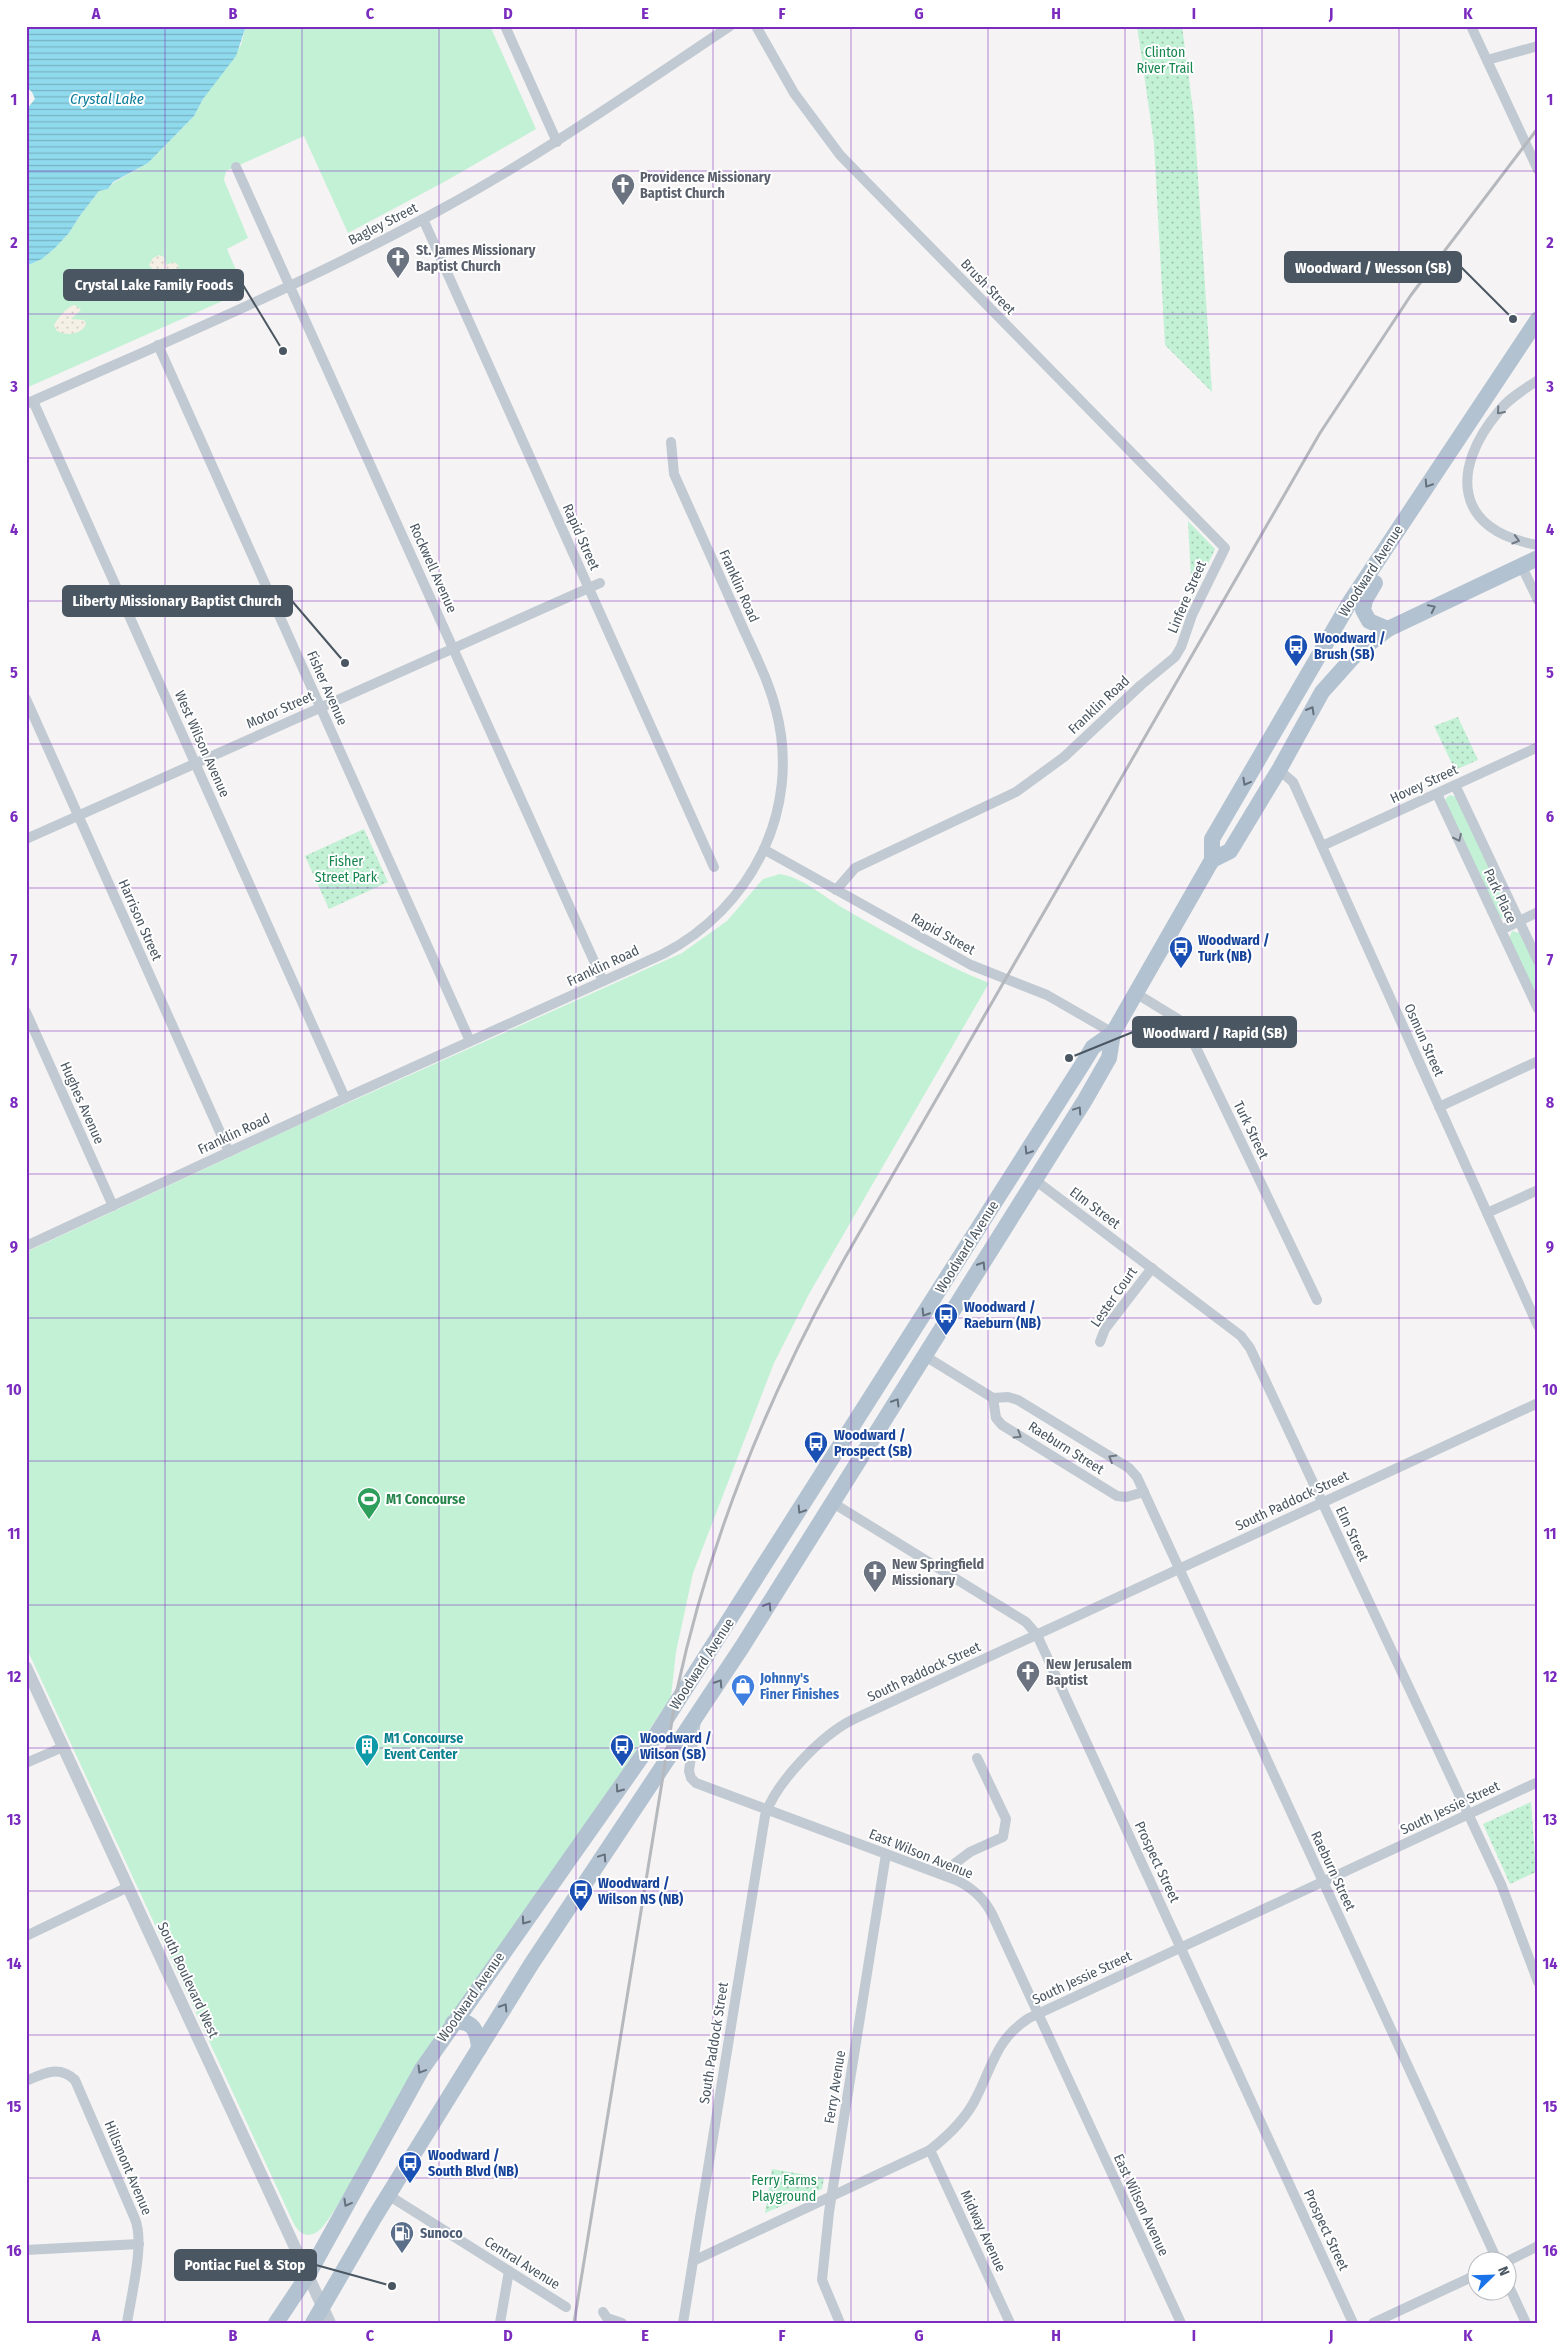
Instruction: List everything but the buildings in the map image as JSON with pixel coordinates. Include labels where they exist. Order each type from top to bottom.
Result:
[{"type":"main road","name":"Woodward Avenue","points":[[276,2323],[308,2274],[422,2069],[647,1749],[1094,1047],[1113,1033],[1212,860],[1212,839],[1341,618],[1408,516],[1530,340],[1538,319]]},
{"type":"main road","points":[[1388,629],[1369,621],[1363,610],[1365,600],[1395,547],[1408,516]]},
{"type":"main road","name":"Woodward Avenue","points":[[1212,860],[1230,850],[1279,770],[1330,680],[1356,654],[1388,629],[1538,558]]},
{"type":"main road","name":"Woodward Avenue","points":[[312,2323],[388,2195],[532,1963],[696,1718],[1035,1180],[1110,1058],[1113,1033]]},
{"type":"main road","points":[[925,1356],[922,1343],[960,1285],[959,1278],[949,1276]]},
{"type":"main road","points":[[832,1503],[825,1506],[820,1499],[879,1405],[880,1384]]},
{"type":"main road","points":[[453,2023],[462,2020],[472,2024],[478,2035],[479,2049]]},
{"type":"street","points":[[505,26],[557,142]]},
{"type":"street","name":"Bagley Street","points":[[30,402],[291,286],[423,219],[557,142],[730,26]]},
{"type":"street","name":"Brush Street","points":[[756,26],[794,93],[840,155],[1225,548]]},
{"type":"street","points":[[1470,26],[1538,170]]},
{"type":"street","points":[[1487,60],[1538,46]]},
{"type":"street","name":"Rockwell Avenue","points":[[236,167],[603,982]]},
{"type":"street","name":"Rapid Street","points":[[423,219],[714,867]]},
{"type":"street","name":"Fisher Avenue","points":[[158,345],[470,1042]]},
{"type":"street","points":[[1538,380],[1498,413],[1471,454],[1466,480],[1472,503],[1487,524],[1511,539],[1538,545]]},
{"type":"street","name":"West Wilson Avenue","points":[[30,402],[196,763],[346,1098]]},
{"type":"street","name":"Franklin Road","points":[[26,1246],[672,950],[704,928],[739,893],[765,850],[778,811],[783,778],[782,744],[776,710],[766,678],[674,474],[671,442]]},
{"type":"street","name":"Linfere Street","points":[[1175,657],[1192,615],[1225,548]]},
{"type":"street","points":[[1521,565],[1538,600]]},
{"type":"street","name":"Motor Street","points":[[26,839],[600,583]]},
{"type":"street","name":"Franklin Road","points":[[836,890],[847,875],[860,865],[1004,798],[1038,778],[1175,657]]},
{"type":"street","name":"Harrison Street","points":[[26,699],[229,1152]]},
{"type":"street","name":"Hovey Street","points":[[1322,846],[1538,747]]},
{"type":"street","name":"Osmun Street","points":[[1279,770],[1293,782],[1538,1326]]},
{"type":"street","name":"Park Place","points":[[1455,785],[1538,961]]},
{"type":"street","name":"Park Place","points":[[1437,794],[1538,1009]]},
{"type":"street","name":"Rapid Street","points":[[765,850],[971,965],[1047,995],[1113,1033]]},
{"type":"street","points":[[1501,930],[1538,912]]},
{"type":"street","name":"Turk Street","points":[[1136,994],[1178,1019],[1188,1031],[1317,1300]]},
{"type":"street","name":"Hughes Avenue","points":[[26,1012],[113,1206]]},
{"type":"street","points":[[1439,1107],[1538,1061]]},
{"type":"street","name":"Elm Street","points":[[1035,1180],[1152,1268],[1247,1343],[1502,1884],[1538,1982]]},
{"type":"street","points":[[1487,1213],[1538,1190]]},
{"type":"street","name":"Lester Court","points":[[1100,1342],[1105,1330],[1152,1268]]},
{"type":"street","name":"Raeburn Street","points":[[925,1356],[993,1398],[1004,1397],[1014,1399],[1129,1468],[1135,1474],[1493,2252]]},
{"type":"street","name":"Raeburn Street","points":[[993,1398],[996,1418],[1002,1425],[1117,1496],[1126,1497],[1144,1492]]},
{"type":"street","name":"South Paddock Street","points":[[683,2323],[767,1809],[784,1783],[816,1746],[834,1730],[1179,1568],[1538,1403]]},
{"type":"street","name":"Prospect Street","points":[[832,1503],[1026,1622],[1037,1635],[1354,2323]]},
{"type":"street","name":"South Boulevard West","points":[[26,1667],[330,2323]]},
{"type":"street","name":"East Wilson Avenue","points":[[696,1718],[689,1771],[691,1778],[696,1783],[941,1874],[968,1886],[987,1904],[1180,2323]]},
{"type":"street","points":[[26,1763],[63,1746]]},
{"type":"street","points":[[941,1874],[970,1852],[1003,1837],[1006,1819],[977,1758]]},
{"type":"street","name":"South Jessie Street","points":[[693,2262],[930,2150],[951,2132],[969,2110],[995,2053],[1005,2038],[1019,2025],[1038,2013],[1538,1782]]},
{"type":"street","name":"Ferry Avenue","points":[[840,2323],[825,2291],[822,2274],[831,2198],[886,1854]]},
{"type":"street","points":[[26,1936],[128,1887]]},
{"type":"street","name":"Hillsmont Avenue","points":[[26,2081],[53,2071],[66,2073],[75,2080],[138,2225],[139,2244],[127,2323]]},
{"type":"street","name":"Midway Avenue","points":[[930,2150],[1010,2323]]},
{"type":"street","name":"Central Avenue","points":[[388,2195],[566,2306]]},
{"type":"street","points":[[26,2250],[139,2244]]},
{"type":"street","points":[[1516,2257],[1538,2246]]},
{"type":"street","points":[[500,2323],[509,2271]]},
{"type":"street","points":[[1373,2323],[1466,2280]]},
{"type":"street","points":[[1516,2302],[1526,2323]]},
{"type":"street","points":[[603,2312],[606,2318],[622,2323]]},
{"type":"green space","points":[[246,26],[490,26],[536,129],[444,182],[348,233],[304,136],[226,171],[224,180],[248,238],[227,249],[245,291],[26,388],[26,266],[42,259],[55,248],[69,233],[99,191],[108,189],[113,183],[148,163],[194,116],[203,99],[241,45]]},
{"type":"green space","name":"Clinton River Trail","points":[[1137,26],[1182,26],[1194,117],[1212,392],[1165,345],[1154,143]]},
{"type":"green space","points":[[1188,521],[1215,549],[1192,598]]},
{"type":"green space","points":[[1458,717],[1478,760],[1455,770],[1434,726]]},
{"type":"green space","points":[[1450,795],[1456,797],[1509,911],[1510,914],[1507,919],[1500,918],[1446,802],[1446,798]]},
{"type":"green space","name":"Fisher Street Park","points":[[364,829],[388,882],[329,909],[305,856]]},
{"type":"green space","name":"M1 Concourse","points":[[780,874],[805,883],[843,908],[915,948],[989,983],[809,1294],[774,1363],[693,1573],[676,1652],[671,1697],[365,2159],[328,2220],[317,2232],[305,2235],[297,2229],[293,2222],[26,1647],[26,1252],[303,1123],[682,953],[727,921],[763,879]]},
{"type":"green space","points":[[1512,931],[1520,933],[1538,971],[1538,999],[1509,938]]},
{"type":"green space","points":[[1531,1802],[1536,1872],[1510,1884],[1483,1824]]},
{"type":"green space","name":"Ferry Farms Playground","points":[[772,2169],[824,2178],[822,2189],[765,2213]]},
{"type":"sand","points":[[159,255],[164,257],[166,265],[174,262],[179,266],[176,273],[162,280],[149,265],[153,258]]},
{"type":"sand","points":[[75,305],[81,310],[71,319],[84,320],[86,324],[84,328],[73,334],[57,331],[54,325],[58,319],[66,310]]},
{"type":"water","name":"Crystal Lake","points":[[26,26],[246,26],[236,56],[203,99],[194,116],[148,163],[113,182],[108,189],[99,191],[69,233],[55,248],[42,259],[26,266],[26,110],[35,99],[32,92],[26,87]]},
{"type":"railway","points":[[574,2323],[677,1690],[706,1576],[745,1467],[767,1413],[818,1308],[846,1256],[1320,433],[1411,295],[1538,128]]},
{"type":"place","name":"Providence Missionary Baptist Church","points":[[623,206]]},
{"type":"place","name":"St. James Missionary Baptist Church","points":[[398,279]]},
{"type":"place","name":"Woodward / Wesson (SB)","points":[[1513,319]]},
{"type":"place","name":"Crystal Lake Family Foods","points":[[283,351]]},
{"type":"place","name":"Liberty Missionary Baptist Church","points":[[345,663]]},
{"type":"place","name":"Woodward / Brush (SB)","points":[[1296,667]]},
{"type":"place","name":"Woodward / Turk (NB)","points":[[1181,969]]},
{"type":"place","name":"Woodward / Rapid (SB)","points":[[1069,1058]]},
{"type":"place","name":"Woodward / Raeburn (NB)","points":[[946,1336]]},
{"type":"place","name":"Woodward / Prospect (SB)","points":[[816,1464]]},
{"type":"place","name":"M1 Concourse","points":[[369,1520]]},
{"type":"place","name":"New Springfield Missionary","points":[[875,1593]]},
{"type":"place","name":"New Jerusalem Baptist","points":[[1028,1693]]},
{"type":"place","name":"Johnny's Finer Finishes","points":[[743,1707]]},
{"type":"place","name":"M1 Concourse Event Center","points":[[367,1767]]},
{"type":"place","name":"Woodward / Wilson (SB)","points":[[622,1767]]},
{"type":"place","name":"Woodward / Wilson NS (NB)","points":[[581,1912]]},
{"type":"place","name":"Woodward / South Blvd (NB)","points":[[410,2184]]},
{"type":"place","name":"Sunoco","points":[[402,2254]]},
{"type":"place","name":"Pontiac Fuel & Stop","points":[[392,2286]]}]
